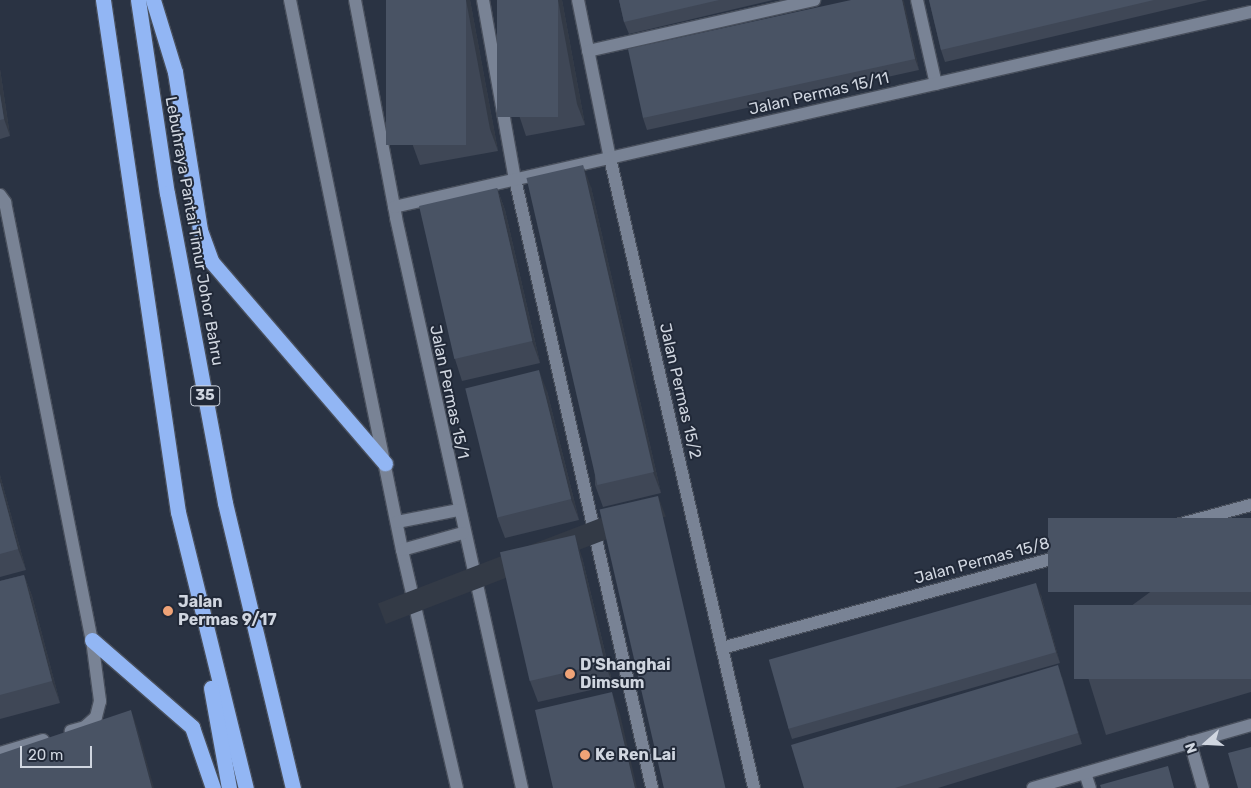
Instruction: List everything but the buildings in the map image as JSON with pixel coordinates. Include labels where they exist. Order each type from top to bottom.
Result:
[{"type":"highway","points":[[103,0],[178,512],[229,788]]},
{"type":"highway","name":"Lebuhraya Pantai Timur Johor Bahru","points":[[138,0],[167,193],[225,503],[293,788]]},
{"type":"highway","points":[[153,0],[175,72],[200,230],[211,261],[385,463]]},
{"type":"highway","points":[[178,512],[246,788]]},
{"type":"highway","points":[[92,640],[192,727],[213,788]]},
{"type":"street","points":[[290,0],[402,550],[457,788]]},
{"type":"street","name":"Jalan Permas 15/1","points":[[355,0],[394,207],[458,510],[522,788]]},
{"type":"street","points":[[484,0],[516,179],[652,788]]},
{"type":"street","name":"Jalan Permas 15/2","points":[[578,0],[610,158],[754,788]]},
{"type":"street","points":[[588,51],[814,0]]},
{"type":"street","points":[[918,0],[936,84]]},
{"type":"street","points":[[1249,0],[1251,11]]},
{"type":"street","name":"Jalan Permas 15/11","points":[[394,207],[1251,11]]},
{"type":"street","points":[[0,195],[5,202],[92,640],[100,701],[96,717],[85,727],[0,753]]},
{"type":"street","name":"Jalan Permas 15/8","points":[[722,648],[1251,505]]},
{"type":"street","points":[[397,522],[458,510]]},
{"type":"street","points":[[402,550],[463,533]]},
{"type":"street","points":[[1033,788],[1251,725]]},
{"type":"street","points":[[1190,742],[1203,788]]},
{"type":"street","points":[[1085,773],[1090,788]]},
{"type":"place","name":"Jalan Permas 9/17","points":[[168,611]]},
{"type":"place","name":"D'Shanghai Dimsum","points":[[570,674]]},
{"type":"place","name":"Ke Ren Lai","points":[[585,755]]}]
